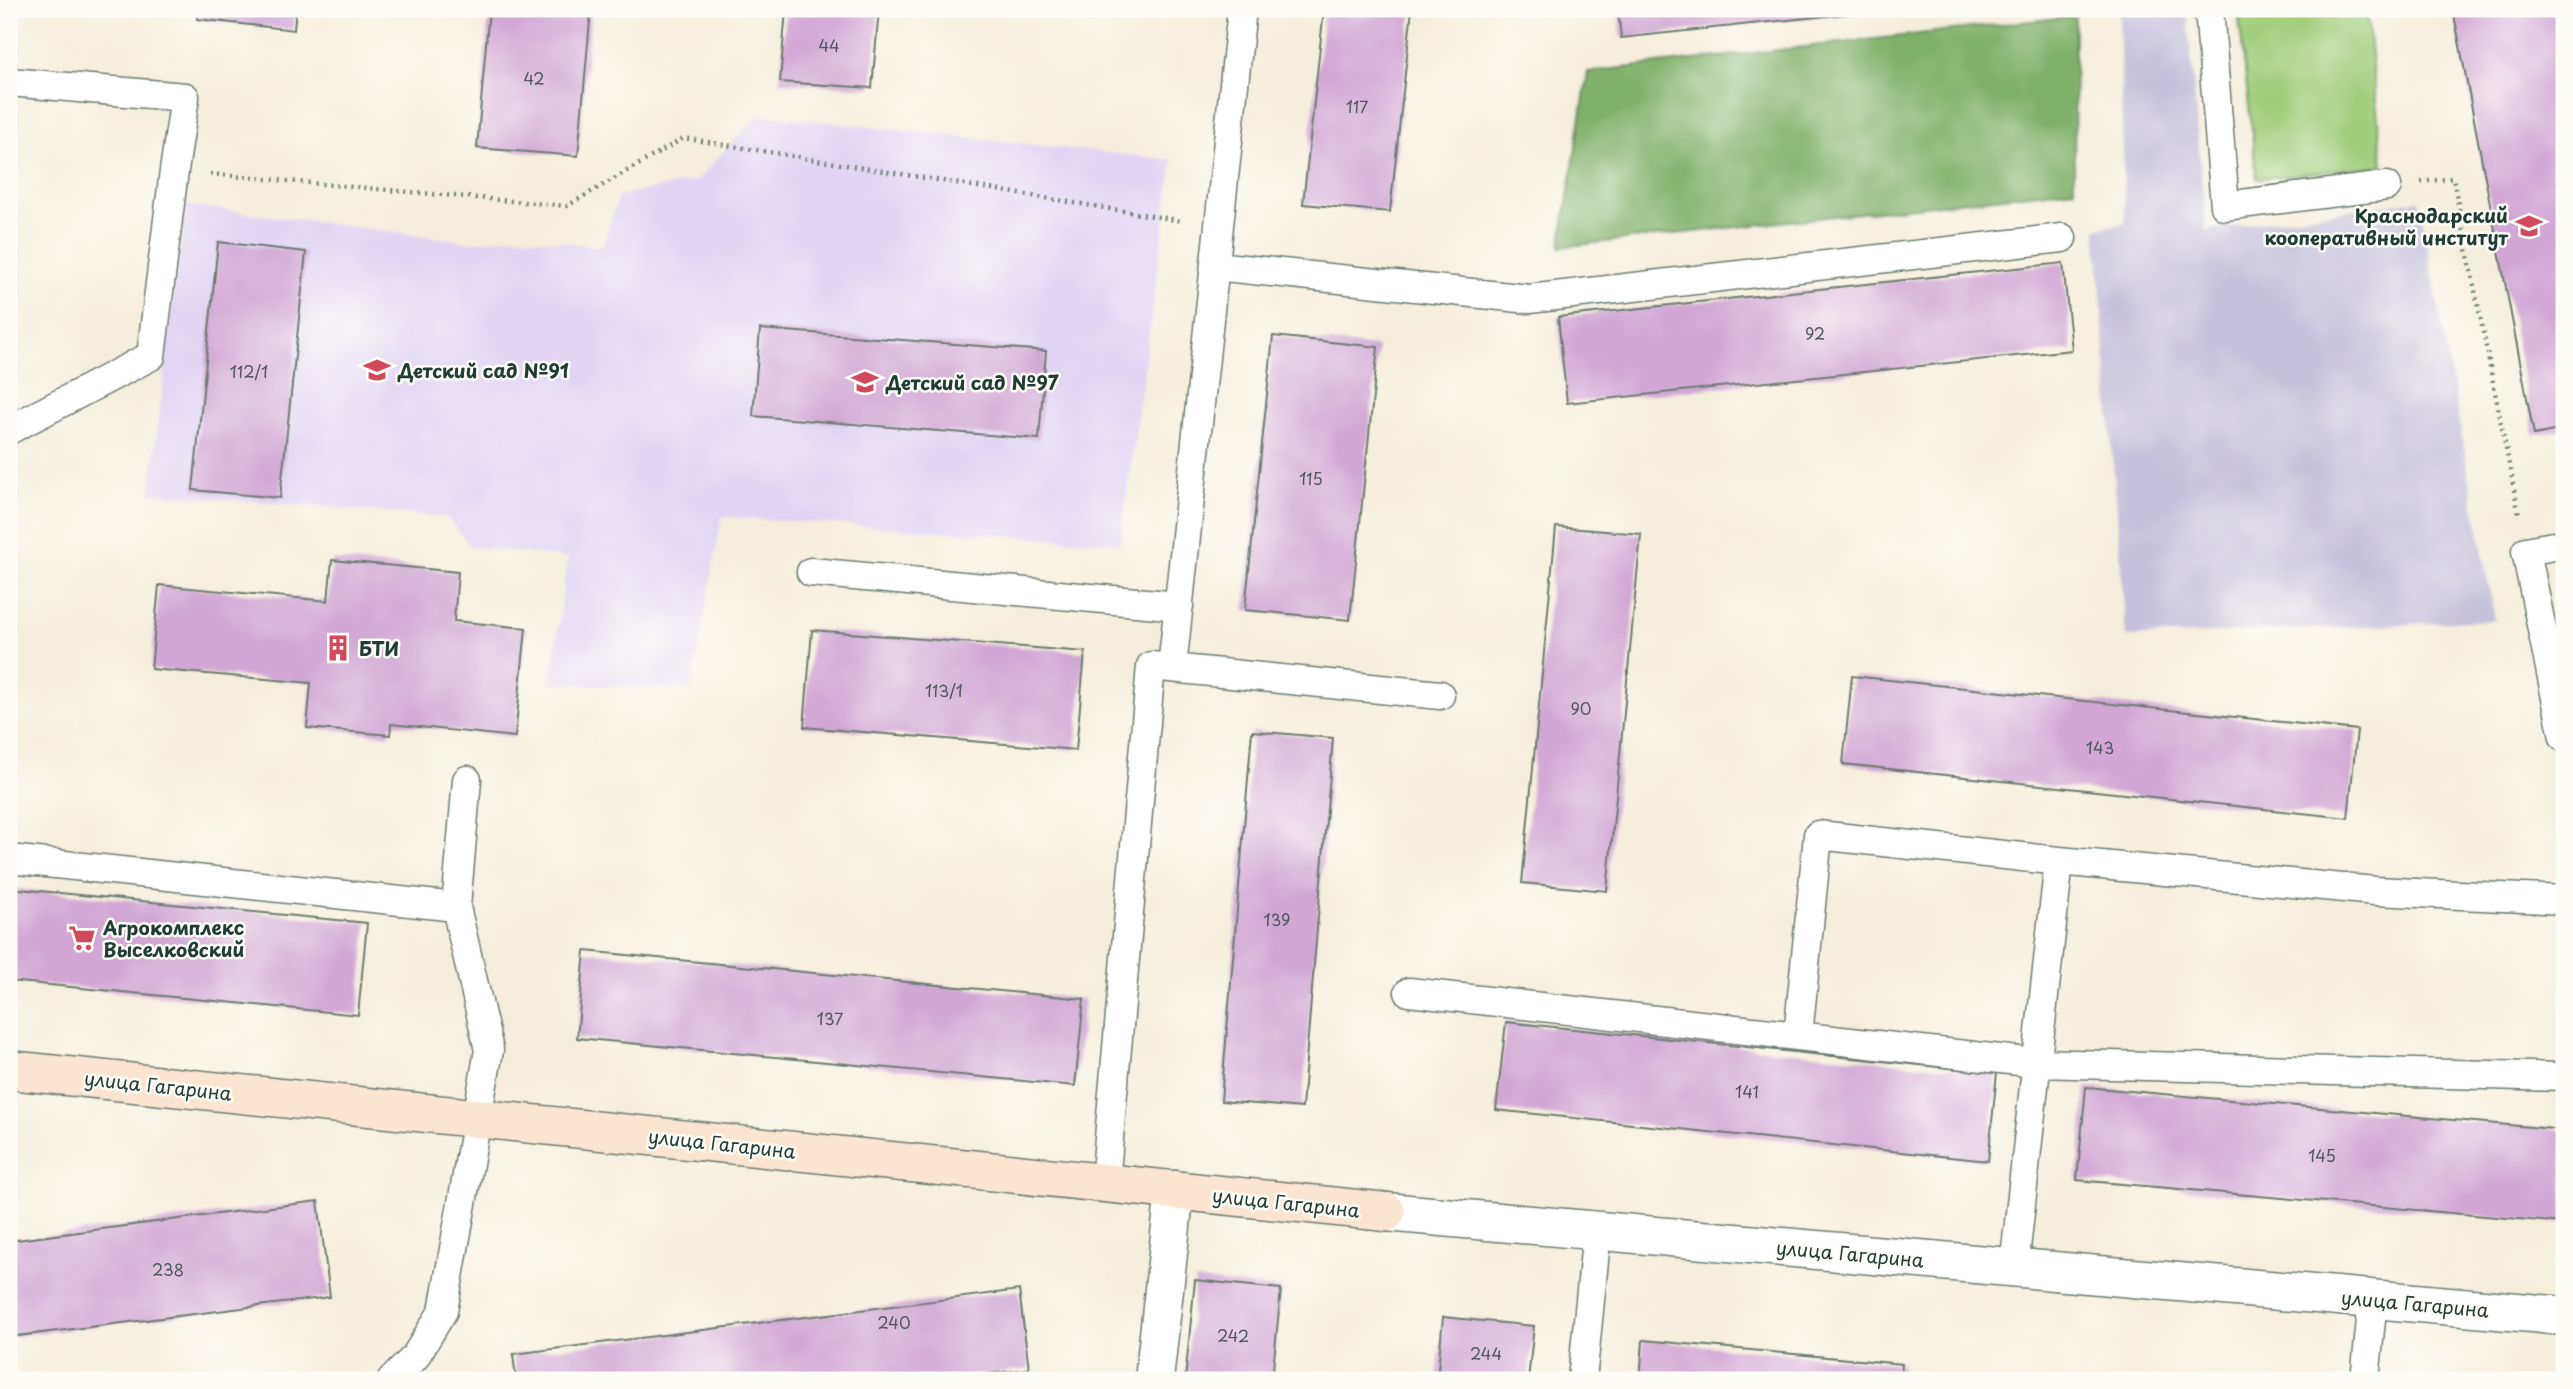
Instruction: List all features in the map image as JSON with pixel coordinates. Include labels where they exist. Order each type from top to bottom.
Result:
[{"type":"street","name":"улица Гагарина","points":[[9,1070],[1386,1212],[2564,1316]]},
{"type":"street","points":[[1154,1380],[1175,1190]]},
{"type":"lane","points":[[1172,668],[1242,9]]},
{"type":"lane","points":[[2209,9],[2225,206],[2387,186]]},
{"type":"lane","points":[[9,82],[186,97],[151,356],[9,430]]},
{"type":"lane","points":[[1215,266],[1529,299],[2062,238]]},
{"type":"lane","points":[[2564,544],[2526,551],[2564,737]]},
{"type":"lane","points":[[811,572],[1179,606]]},
{"type":"lane","points":[[1105,1183],[1151,666],[1440,695]]},
{"type":"lane","points":[[392,1380],[418,1369],[443,1311],[489,1050],[456,907],[467,779]]},
{"type":"lane","points":[[1798,1036],[1818,835],[2059,862],[2375,891],[2564,900]]},
{"type":"lane","points":[[9,859],[456,907]]},
{"type":"lane","points":[[2014,1267],[2059,862]]},
{"type":"lane","points":[[1409,992],[2036,1062],[2564,1077]]},
{"type":"lane","points":[[1581,1380],[1597,1231]]},
{"type":"lane","points":[[2365,1380],[2373,1299]]},
{"type":"path","points":[[174,171],[567,206],[684,138],[1219,227]]},
{"type":"path","points":[[2387,186],[2453,178],[2526,551]]},
{"type":"shaded area","points":[[2119,9],[2187,9],[2206,230],[2419,200],[2495,620],[2126,637],[2096,229],[2125,223]]},
{"type":"shaded area","name":"Детский сад №97","points":[[760,115],[1173,160],[1120,543],[722,517],[691,690],[550,683],[568,558],[471,547],[446,517],[150,493],[184,205],[472,242],[516,236],[602,247],[619,196],[698,180]]},
{"type":"green space","points":[[2238,9],[2366,9],[2383,165],[2257,179]]},
{"type":"green space","points":[[2075,16],[2074,189],[1560,247],[1588,72]]},
{"type":"building","points":[[198,9],[296,9],[294,30],[197,19]]},
{"type":"building","points":[[489,9],[591,9],[578,156],[477,148]]},
{"type":"building","points":[[786,9],[879,9],[872,88],[780,82]]},
{"type":"building","points":[[1324,9],[1412,9],[1390,212],[1303,204]]},
{"type":"building","points":[[1618,9],[1872,9],[1872,11],[1621,38]]},
{"type":"building","name":"Краснодарский кооперативный институт","points":[[2453,9],[2562,9],[2564,429],[2534,435]]},
{"type":"building","points":[[218,242],[306,252],[280,498],[193,490]]},
{"type":"building","points":[[2063,263],[2072,350],[1567,403],[1558,317]]},
{"type":"building","points":[[760,329],[1046,351],[1039,439],[753,416]]},
{"type":"building","points":[[1273,336],[1378,347],[1350,620],[1245,610]]},
{"type":"building","points":[[1556,527],[1641,534],[1607,891],[1522,883]]},
{"type":"building","name":"БТИ","points":[[332,560],[458,572],[454,621],[526,628],[515,737],[391,724],[390,735],[307,728],[311,683],[151,669],[159,585],[328,601]]},
{"type":"building","points":[[812,630],[1085,652],[1076,750],[804,727]]},
{"type":"building","points":[[1852,676],[2357,730],[2348,818],[1843,764]]},
{"type":"building","points":[[1252,731],[1333,738],[1302,1108],[1221,1101]]},
{"type":"building","points":[[9,888],[367,923],[358,1015],[9,981]]},
{"type":"building","points":[[585,951],[1084,999],[1075,1086],[577,1038]]},
{"type":"building","points":[[1506,1022],[1997,1073],[1988,1161],[1496,1110]]},
{"type":"building","points":[[2086,1087],[2564,1130],[2564,1223],[2077,1180]]},
{"type":"building","points":[[318,1201],[330,1297],[9,1337],[9,1241]]},
{"type":"building","points":[[1195,1280],[1281,1289],[1272,1380],[1185,1380]]},
{"type":"building","points":[[1019,1290],[1029,1369],[938,1380],[516,1380],[513,1354]]},
{"type":"building","points":[[1443,1317],[1534,1326],[1528,1380],[1437,1380]]},
{"type":"building","points":[[1643,1340],[1902,1364],[1900,1380],[1640,1380]]},
{"type":"place","name":"Краснодарский кооперативный институт","points":[[2529,226]]},
{"type":"place","name":"Детский сад №91","points":[[377,370]]},
{"type":"place","name":"Детский сад №97","points":[[865,382]]},
{"type":"place","name":"БТИ","points":[[338,648]]},
{"type":"place","name":"Агрокомплекс Выселковский","points":[[82,938]]}]
